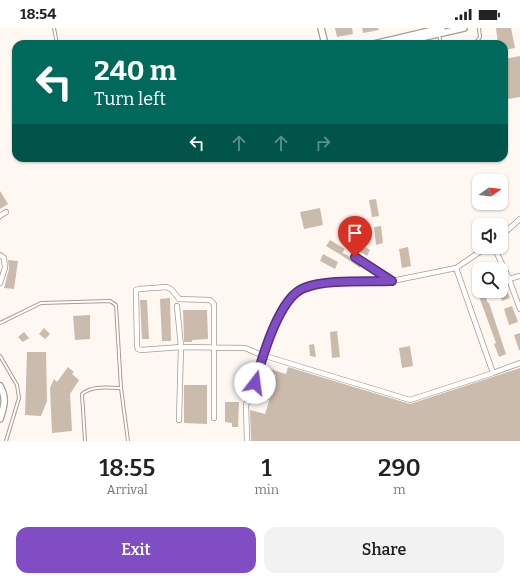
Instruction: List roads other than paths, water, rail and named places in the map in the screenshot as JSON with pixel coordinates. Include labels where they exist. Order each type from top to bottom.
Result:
[{"type":"street","points":[[321,28],[324,40]]},
{"type":"street","points":[[407,40],[442,28]]},
{"type":"street","points":[[409,40],[462,28]]},
{"type":"street","points":[[0,216],[6,212]]},
{"type":"street","points":[[508,230],[520,219]]},
{"type":"street","points":[[247,441],[246,404],[252,397],[262,355],[279,315],[292,297],[303,288],[321,283],[392,281],[456,268],[477,254]]},
{"type":"street","points":[[497,254],[509,279],[520,309]]},
{"type":"street","points":[[0,255],[4,258],[5,268],[0,283]]},
{"type":"street","points":[[355,257],[392,281]]},
{"type":"street","points":[[456,268],[494,373]]},
{"type":"street","points":[[509,279],[520,276]]},
{"type":"street","points":[[214,418],[214,347],[214,304],[210,300],[179,299],[172,290],[167,287],[136,290],[138,349],[141,350],[181,347],[214,347],[245,348],[262,355],[410,400],[520,363]]},
{"type":"street","points":[[177,306],[181,347],[179,420]]},
{"type":"street","points":[[0,386],[5,405],[0,419]]},
{"type":"lane","points":[[54,28],[56,40]]},
{"type":"lane","points":[[478,40],[480,36],[479,28]]},
{"type":"lane","points":[[439,34],[440,40]]},
{"type":"lane","points":[[0,323],[41,303],[110,301],[116,305],[122,388],[128,441]]},
{"type":"lane","points":[[0,356],[16,385],[19,398],[6,441]]},
{"type":"lane","points":[[252,397],[268,398],[275,375]]},
{"type":"lane","points":[[85,441],[82,394],[87,390],[95,388],[122,388]]}]
